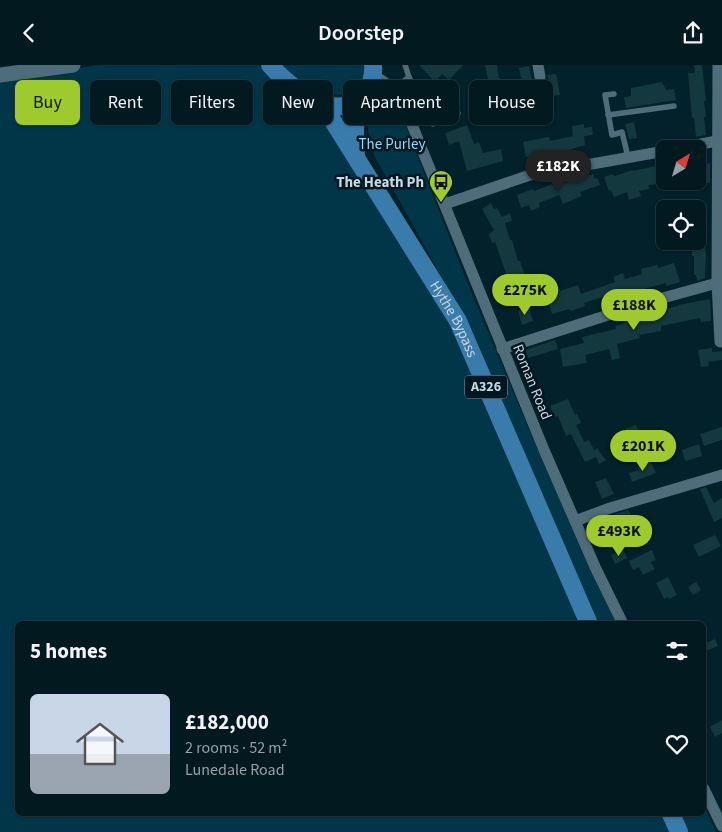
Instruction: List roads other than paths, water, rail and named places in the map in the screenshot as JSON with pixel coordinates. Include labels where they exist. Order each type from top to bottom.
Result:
[{"type":"main road","points":[[0,75],[73,65]]},
{"type":"main road","points":[[270,65],[286,80]]},
{"type":"main road","name":"Hythe Bypass","points":[[333,122],[458,321],[588,621]]},
{"type":"main road","name":"Hythe Bypass","points":[[355,125],[354,141],[358,163]]},
{"type":"main road","points":[[672,816],[679,832]]},
{"type":"street","points":[[538,65],[540,77]]},
{"type":"street","points":[[718,65],[717,141],[719,190],[717,283],[720,342]]},
{"type":"street","name":"Roman Road","points":[[373,70],[384,80]]},
{"type":"street","name":"Roman Road","points":[[412,125],[502,349],[575,521],[621,621]]},
{"type":"street","points":[[706,143],[717,141]]},
{"type":"street","points":[[445,204],[530,175],[656,152]]},
{"type":"street","points":[[502,349],[642,304],[717,283]]},
{"type":"street","points":[[575,521],[610,507],[722,475]]},
{"type":"street","points":[[706,793],[722,827]]},
{"type":"lane","points":[[405,65],[411,80]]},
{"type":"lane","points":[[405,80],[409,77]]},
{"type":"lane","points":[[614,94],[605,95],[612,135],[622,132],[628,157]]},
{"type":"lane","points":[[608,115],[674,105]]},
{"type":"place","name":"The Heath Ph","points":[[441,203]]},
{"type":"park label","name":"The Purley","points":[[392,144]]}]
